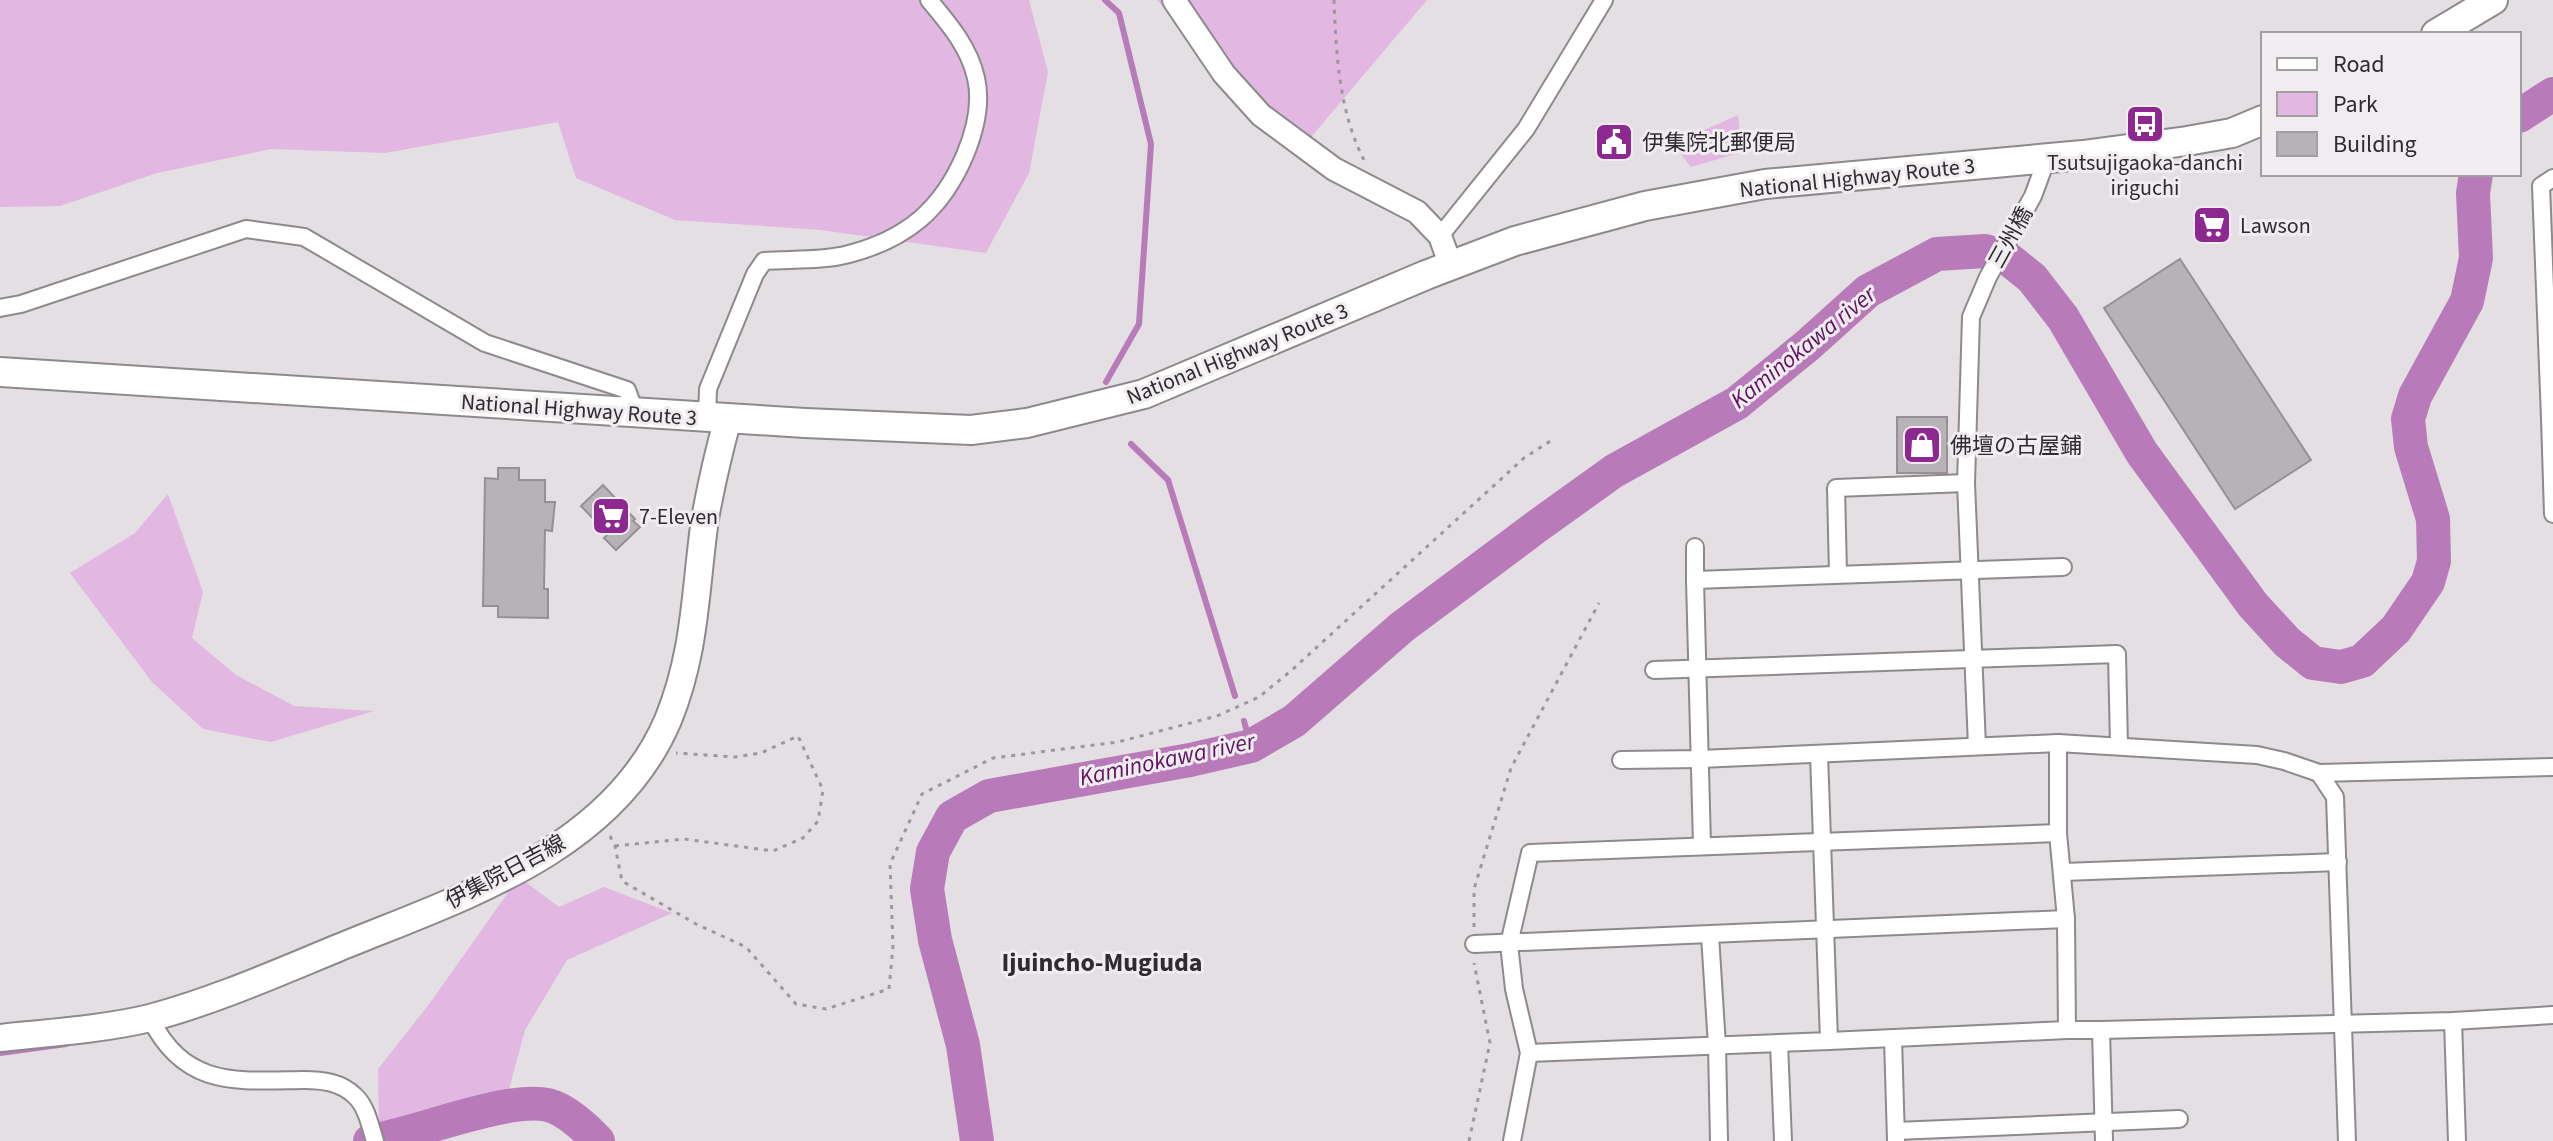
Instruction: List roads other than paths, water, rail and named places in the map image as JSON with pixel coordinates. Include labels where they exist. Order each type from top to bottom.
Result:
[{"type":"highway","points":[[2439,32],[2493,0]]},
{"type":"highway","name":"National Highway Route 3","points":[[0,372],[971,430],[1066,415],[1144,394],[1515,241],[1616,214],[1735,190],[2187,141],[2232,133],[2261,121]]},
{"type":"main road","name":"伊集院日吉線","points":[[0,1038],[150,1018],[244,986],[479,888],[551,852],[598,815],[653,751],[668,721],[689,654],[718,417]]},
{"type":"street","points":[[718,417],[708,389],[755,274],[764,261],[847,255],[869,247],[910,228],[937,204],[953,184],[977,126],[976,79],[961,39],[929,0]]},
{"type":"street","points":[[1174,0],[1224,74],[1261,115],[1334,169],[1417,212],[1440,236],[1451,266]]},
{"type":"street","points":[[1440,236],[1526,129],[1604,0]]},
{"type":"street","name":"三州橋","points":[[1977,746],[1966,483],[1971,317],[1988,277],[2033,196],[2047,158]]},
{"type":"street","points":[[2553,178],[2541,186],[2552,418],[2553,514]]},
{"type":"street","points":[[0,308],[21,304],[246,229],[304,237],[485,343],[627,390],[635,412]]},
{"type":"street","points":[[1838,574],[1836,488],[1966,483]]},
{"type":"street","points":[[1695,547],[1702,845]]},
{"type":"street","points":[[1695,580],[2063,567]]},
{"type":"street","points":[[1654,670],[2117,654],[2119,746]]},
{"type":"street","points":[[2058,743],[2058,833],[2066,919],[2067,1030]]},
{"type":"street","points":[[1621,760],[2058,743],[2257,755],[2319,773],[2553,767]]},
{"type":"street","points":[[1819,754],[1829,1041]]},
{"type":"street","points":[[2319,773],[2335,797],[2347,1141]]},
{"type":"street","points":[[1512,1141],[1529,1053],[1514,989],[1509,944],[1530,853],[2058,833]]},
{"type":"street","points":[[2063,872],[2338,862]]},
{"type":"street","points":[[1474,944],[2066,919]]},
{"type":"street","points":[[1710,935],[1719,1141]]},
{"type":"street","points":[[1529,1053],[2067,1030],[2453,1021],[2553,1015]]},
{"type":"street","points":[[150,1018],[161,1040],[173,1054],[194,1068],[228,1081],[327,1080],[353,1093],[362,1104],[375,1141]]},
{"type":"street","points":[[2453,1021],[2457,1141]]},
{"type":"street","points":[[2101,1030],[2104,1141]]},
{"type":"street","points":[[1893,1038],[1896,1136],[2179,1119]]},
{"type":"street","points":[[1779,1043],[1783,1141]]},
{"type":"waterway","points":[[1105,0],[1119,13],[1151,144],[1139,324],[1106,382]]},
{"type":"waterway","name":"Kaminokawa river","points":[[2521,115],[2553,94]]},
{"type":"waterway","name":"Kaminokawa river","points":[[977,1141],[963,1045],[935,940],[927,889],[933,852],[952,817],[989,796],[1251,746],[1294,721],[1402,627],[1614,471],[1737,403],[1868,291],[1937,254],[1985,251],[2007,258],[2032,278],[2063,318],[2142,453],[2253,605],[2287,642],[2313,663],[2341,667],[2362,661],[2396,629],[2428,582],[2434,561],[2433,519],[2411,447],[2408,419],[2415,396],[2467,301],[2476,258],[2473,193],[2476,176]]},
{"type":"waterway","points":[[1131,444],[1168,480],[1235,696]]},
{"type":"waterway","points":[[1244,721],[1251,746]]},
{"type":"waterway","points":[[0,1053],[66,1044]]},
{"type":"waterway","name":"Kaminokawa river","points":[[370,1141],[486,1111],[530,1104],[548,1105],[561,1110],[598,1141]]},
{"type":"place","name":"Tsutsujigaoka-danchi iriguchi","points":[[2145,124]]},
{"type":"place","name":"伊集院北郵便局","points":[[1614,142]]},
{"type":"place","name":"Lawson","points":[[2212,225]]},
{"type":"place","name":"佛壇の古屋鋪","points":[[1922,445]]},
{"type":"place","name":"7-Eleven","points":[[611,516]]},
{"type":"district","name":"Ijuincho-Mugiuda","points":[[1102,962]]}]
